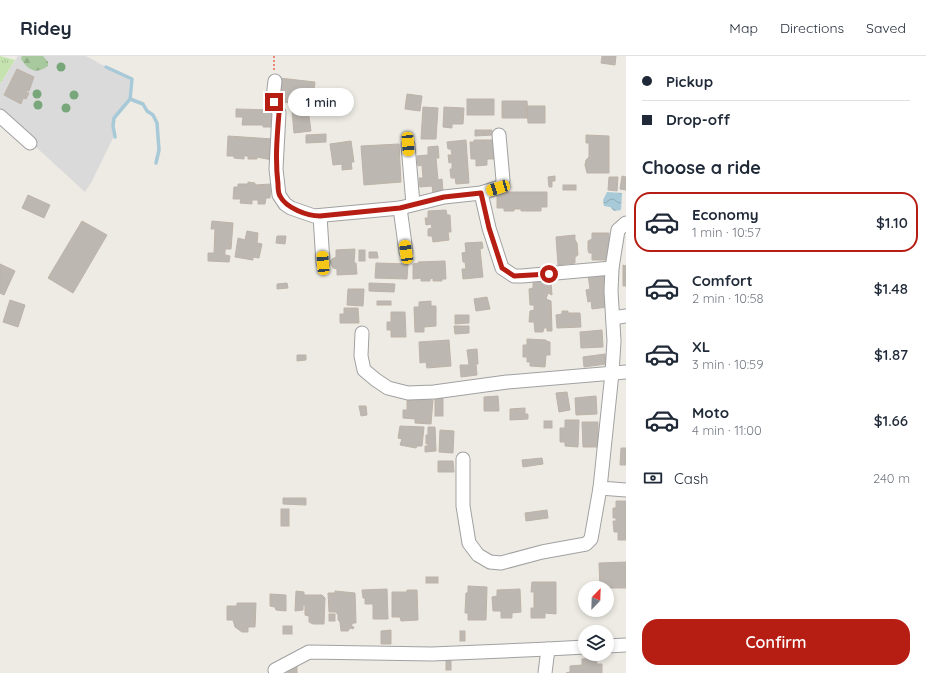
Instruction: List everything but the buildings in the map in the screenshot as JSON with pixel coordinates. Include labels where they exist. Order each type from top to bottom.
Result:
[{"type":"street","points":[[274,81],[273,98],[279,113],[276,168],[279,195],[285,204],[291,208],[314,216],[400,208],[444,197],[481,193],[500,187],[502,184],[499,135]]},
{"type":"street","points":[[0,116],[30,143]]},
{"type":"street","points":[[408,144],[413,204]]},
{"type":"street","points":[[481,193],[489,228],[502,268],[514,276],[612,268]]},
{"type":"street","points":[[400,208],[406,252]]},
{"type":"street","points":[[320,216],[323,263]]},
{"type":"street","points":[[463,459],[463,506],[469,543],[478,555],[490,562],[501,563],[542,552],[586,544],[591,539],[600,488],[612,373],[614,341],[611,291],[612,268],[618,230],[626,223]]},
{"type":"street","points":[[613,318],[626,316]]},
{"type":"street","points":[[362,333],[361,356],[364,370],[388,388],[408,393],[434,392],[506,382],[626,372]]},
{"type":"street","points":[[600,488],[626,490]]},
{"type":"street","points":[[614,646],[626,645]]},
{"type":"street","points":[[275,670],[309,652],[432,654],[578,647]]},
{"type":"street","points":[[545,673],[548,649]]},
{"type":"shaded area","points":[[18,56],[86,56],[130,80],[128,98],[112,120],[113,138],[85,192],[0,114],[0,84]]},
{"type":"green space","points":[[0,56],[15,60],[0,84]]},
{"type":"green space","points":[[22,56],[43,56],[48,62],[48,66],[44,69],[36,71],[33,70],[26,66],[21,59]]},
{"type":"water","points":[[607,192],[622,193],[621,210],[614,211],[610,207],[604,206],[603,200]]},
{"type":"waterway","points":[[106,67],[132,79],[130,99],[114,118],[113,126],[115,137]]},
{"type":"waterway","points":[[130,99],[143,104],[147,111],[153,115],[157,123],[159,150],[156,163]]},
{"type":"route","points":[[274,102],[279,113],[276,168],[279,195],[285,204],[291,208],[314,216],[320,216],[400,208],[444,197],[481,193],[489,228],[502,268],[514,276],[549,274]]}]
